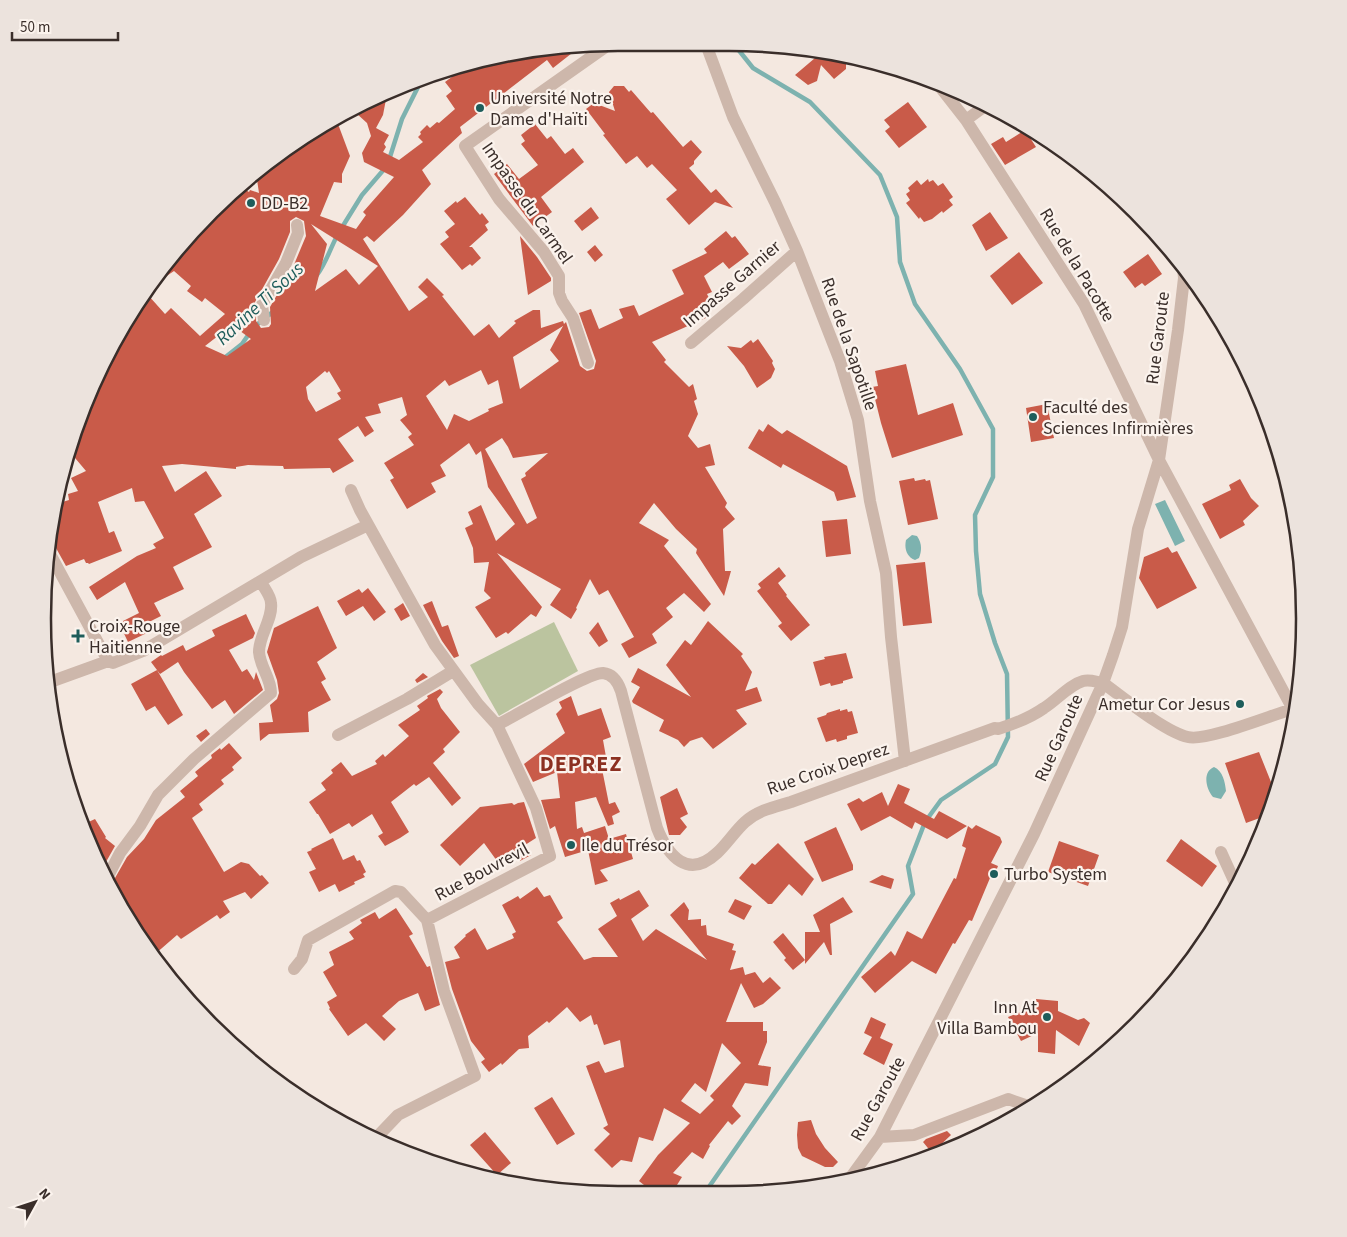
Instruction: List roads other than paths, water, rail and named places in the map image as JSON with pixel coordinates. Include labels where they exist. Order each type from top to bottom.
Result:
[{"type":"street","name":"Rue de la Sapotille","points":[[708,51],[733,117],[797,251],[840,361],[858,420],[870,501],[886,573],[905,761]]},
{"type":"street","name":"Impasse du Carmel","points":[[588,363],[573,318],[559,294],[560,276],[544,252],[499,199],[465,146],[599,52]]},
{"type":"street","name":"Rue de la Pacotte","points":[[945,94],[966,120],[1084,304],[1159,460],[1290,700]]},
{"type":"street","points":[[966,120],[979,110]]},
{"type":"street","points":[[264,320],[262,304],[286,263],[298,232],[297,225]]},
{"type":"street","name":"Impasse Garnier","points":[[691,343],[797,251]]},
{"type":"street","name":"Rue Garoute","points":[[855,1171],[880,1137],[1034,834],[1103,683],[1122,627],[1138,529],[1159,460],[1184,280]]},
{"type":"street","points":[[351,490],[368,525],[435,645],[478,704],[497,726]]},
{"type":"street","points":[[55,680],[108,661],[113,663],[143,651],[301,557],[368,525]]},
{"type":"street","points":[[54,563],[108,661]]},
{"type":"street","points":[[111,871],[120,853],[140,826],[158,795],[194,759],[271,693],[271,684],[261,663],[259,653],[272,601],[261,582]]},
{"type":"street","points":[[338,735],[407,699],[453,671]]},
{"type":"street","name":"Rue Croix Deprez","points":[[497,726],[571,685],[602,673],[612,676],[618,682],[621,691],[664,844],[674,857],[685,864],[696,865],[711,859],[746,821],[762,811],[994,728],[998,730],[1019,723],[1021,720],[1043,709],[1077,684],[1091,680],[1103,683]]},
{"type":"street","points":[[1103,683],[1164,726],[1189,738],[1200,738],[1216,734],[1288,712]]},
{"type":"street","name":"Rue Bouvrevil","points":[[294,969],[302,959],[308,940],[396,891],[401,892],[427,920],[550,856],[536,808],[497,726]]},
{"type":"street","points":[[1221,852],[1233,878]]},
{"type":"street","points":[[381,1133],[398,1115],[475,1076],[444,991],[427,920]]},
{"type":"street","points":[[880,1137],[914,1134],[1008,1099],[1022,1104]]},
{"type":"water","points":[[1165,500],[1185,541],[1175,546],[1155,504]]},
{"type":"water","points":[[912,535],[917,536],[921,547],[919,558],[915,560],[908,555],[905,546],[906,540]]},
{"type":"water","points":[[1214,767],[1223,777],[1225,784],[1226,791],[1221,799],[1213,797],[1206,781],[1210,769]]},
{"type":"waterway","points":[[710,1186],[913,894],[908,866],[925,822],[941,800],[995,764],[1008,737],[1007,674],[980,594],[976,551],[975,515],[993,477],[993,429],[960,369],[915,304],[900,262],[897,217],[880,175],[810,102],[753,68],[740,51]]},
{"type":"waterway","name":"Ravine Ti Sous","points":[[389,160],[402,119],[418,88]]},
{"type":"waterway","name":"Ravine Ti Sous","points":[[341,229],[362,195],[386,167]]},
{"type":"waterway","name":"Ravine Ti Sous","points":[[317,275],[337,236]]},
{"type":"waterway","name":"Ravine Ti Sous","points":[[223,359],[242,344],[253,328],[275,310]]},
{"type":"place","name":"Université Notre Dame d'Haïti","points":[[480,108]]},
{"type":"place","name":"DD-B2","points":[[251,203]]},
{"type":"place","name":"Faculté des Sciences Infirmières","points":[[1033,417]]},
{"type":"place","name":"Croix-Rouge Haitienne","points":[[78,636]]},
{"type":"place","name":"Ametur Cor Jesus","points":[[1240,704]]},
{"type":"place","name":"Ile du Trésor","points":[[571,845]]},
{"type":"place","name":"Turbo System","points":[[994,874]]},
{"type":"place","name":"Inn At Villa Bambou","points":[[1047,1017]]},
{"type":"district","name":"DEPREZ","points":[[581,764]]}]
